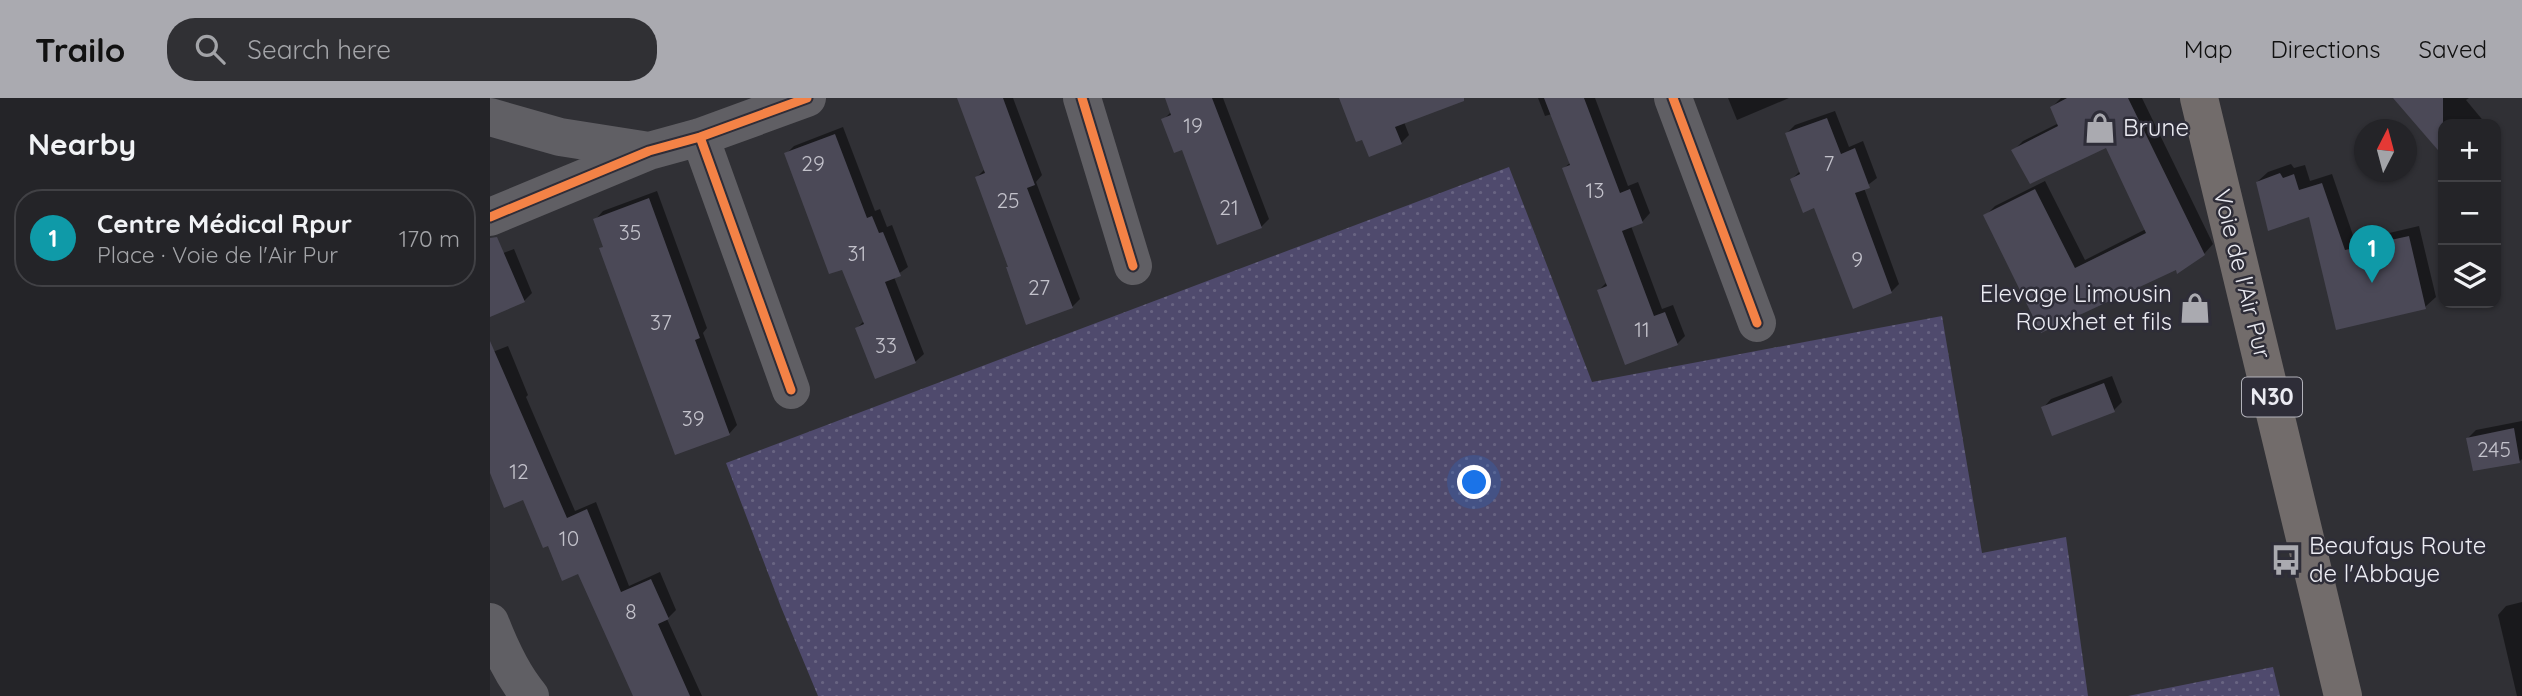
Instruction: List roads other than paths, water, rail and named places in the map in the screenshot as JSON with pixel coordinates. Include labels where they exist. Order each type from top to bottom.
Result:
[{"type":"main road","name":"Voie de l'Air Pur","points":[[2199,98],[2343,696]]},
{"type":"street","points":[[490,217],[649,151],[700,137],[807,98]]},
{"type":"street","points":[[1082,98],[1133,266]]},
{"type":"street","points":[[1673,98],[1757,323]]},
{"type":"street","points":[[490,117],[560,137],[649,151]]},
{"type":"street","points":[[700,137],[792,390]]},
{"type":"street","points":[[490,622],[499,644],[530,696]]},
{"type":"place","name":"Brune","points":[[2100,128]]},
{"type":"place","name":"Centre Médical Rpur","points":[[2372,283]]},
{"type":"place","name":"Elevage Limousin Rouxhet et fils","points":[[2195,308]]},
{"type":"place","name":"Beaufays Route de l'Abbaye","points":[[2286,560]]}]
